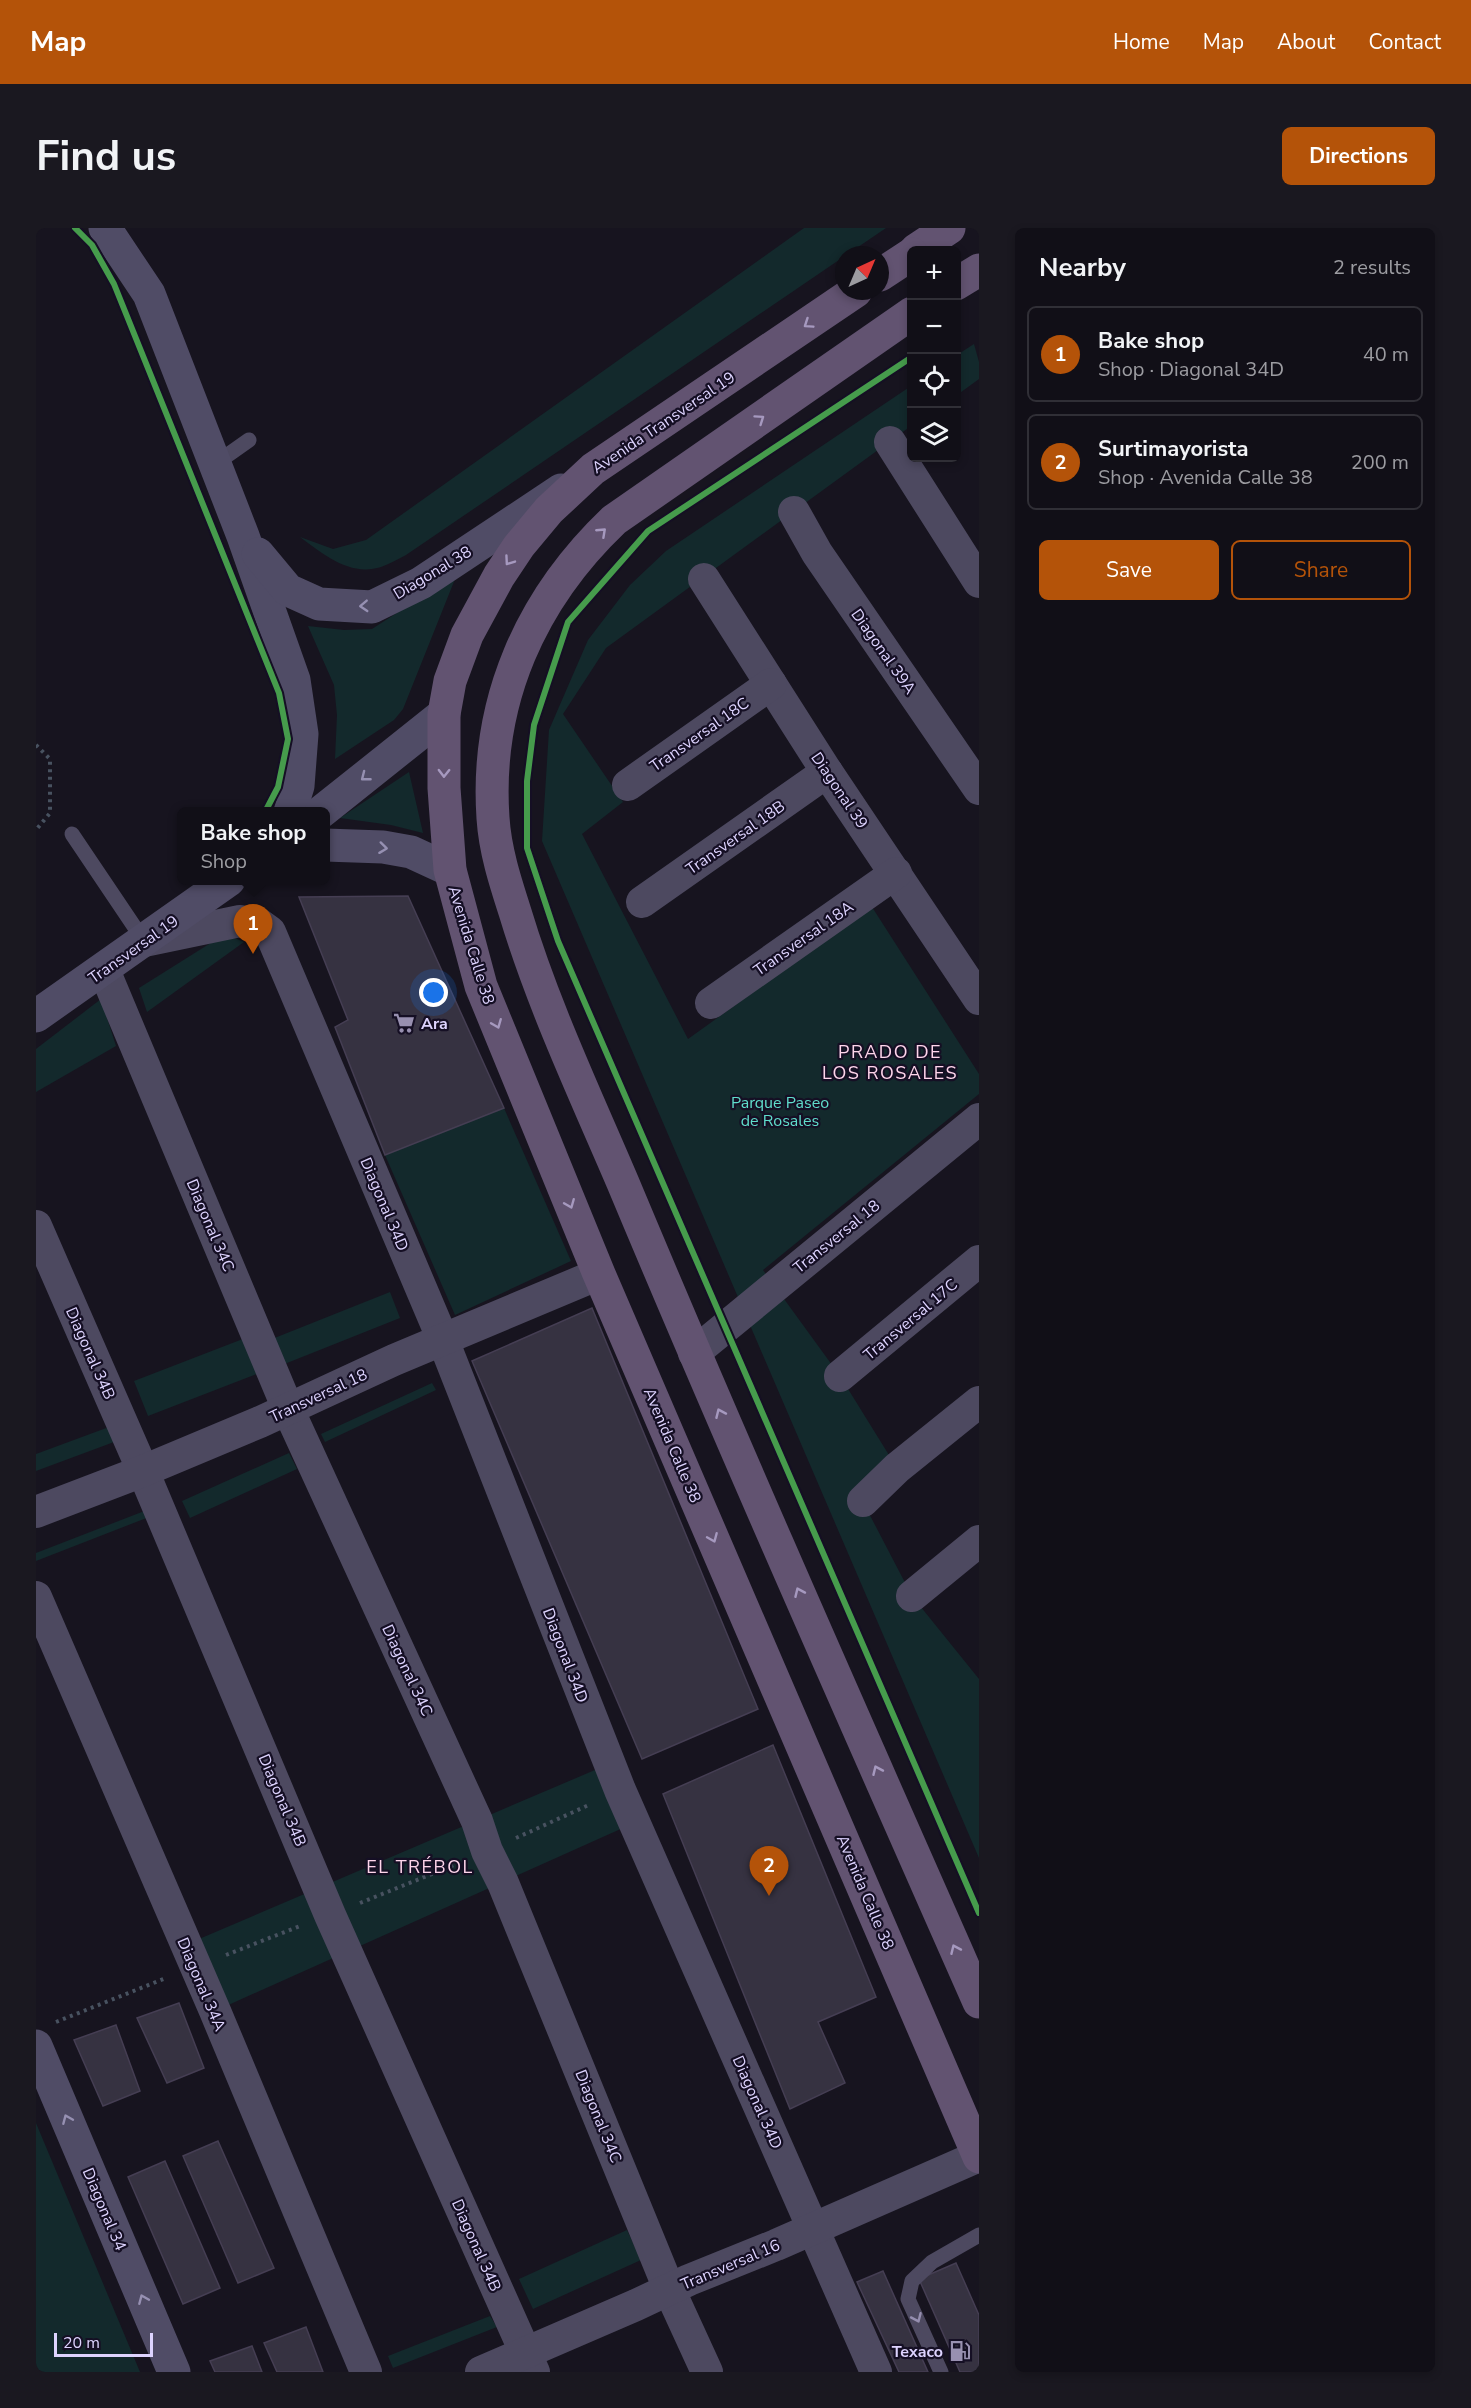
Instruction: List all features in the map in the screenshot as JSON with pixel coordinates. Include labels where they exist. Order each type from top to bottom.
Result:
[{"type":"main road","points":[[922,246],[949,228]]},
{"type":"main road","points":[[889,269],[907,257]]},
{"type":"main road","points":[[961,281],[979,270]]},
{"type":"main road","name":"Avenida Transversal 19","points":[[444,714],[450,681],[467,635],[499,576],[519,546],[549,510],[592,469],[843,300]]},
{"type":"main road","points":[[907,316],[614,520],[563,576],[535,620],[518,656],[499,718],[493,768],[493,818],[500,867],[530,962],[694,1353],[979,2002]]},
{"type":"main road","name":"Avenida Calle 38","points":[[444,714],[444,788],[450,870],[481,986],[599,1274],[979,2156]]},
{"type":"street","name":"Diagonal 38","points":[[105,228],[150,294],[243,536],[294,680],[302,734],[298,786],[292,807]]},
{"type":"street","points":[[890,442],[979,582]]},
{"type":"street","name":"Diagonal 38","points":[[243,536],[288,590],[319,604],[372,607],[421,583],[592,469]]},
{"type":"street","name":"Diagonal 39A","points":[[794,512],[817,553],[979,789]]},
{"type":"street","name":"Diagonal 39","points":[[704,579],[827,772],[976,989]]},
{"type":"street","name":"Transversal 18C","points":[[628,785],[771,684]]},
{"type":"street","points":[[327,807],[444,714]]},
{"type":"street","name":"Transversal 18B","points":[[642,902],[827,772]]},
{"type":"street","points":[[330,845],[383,847],[411,852],[450,870]]},
{"type":"street","name":"Transversal 18A","points":[[711,1003],[896,873]]},
{"type":"street","name":"Transversal 19","points":[[36,1017],[222,885]]},
{"type":"street","name":"Diagonal 34D","points":[[144,941],[240,921],[259,924],[270,932],[443,1340],[620,1790],[876,2372]]},
{"type":"street","name":"Diagonal 34C","points":[[104,970],[288,1409],[477,1821],[487,1851],[503,1883],[669,2289],[707,2372]]},
{"type":"street","name":"Transversal 18","points":[[694,1353],[979,1119]]},
{"type":"street","name":"Diagonal 34B","points":[[36,1226],[143,1471],[330,1915],[530,2362]]},
{"type":"street","name":"Transversal 17C","points":[[840,1376],[979,1261]]},
{"type":"street","name":"Transversal 18","points":[[36,1512],[143,1471],[599,1274]]},
{"type":"street","points":[[863,1501],[897,1468],[979,1402]]},
{"type":"street","points":[[912,1596],[979,1541]]},
{"type":"street","name":"Diagonal 34A","points":[[36,1597],[215,2011],[366,2372]]},
{"type":"street","name":"Diagonal 34","points":[[36,2046],[174,2372]]},
{"type":"street","name":"Transversal 16","points":[[481,2372],[530,2362],[669,2289],[979,2156]]},
{"type":"lane","points":[[215,464],[249,440]]},
{"type":"lane","points":[[72,834],[144,941]]},
{"type":"lane","points":[[941,2372],[908,2299],[912,2281],[979,2235]]},
{"type":"path","points":[[36,745],[50,759],[51,813],[36,830]]},
{"type":"green space","points":[[804,228],[886,228],[860,246],[835,246],[835,263],[406,555],[381,567],[358,569],[338,562],[300,537],[333,549],[366,540]]},
{"type":"green space","points":[[974,344],[979,362],[979,379],[961,392],[961,354]]},
{"type":"green space","name":"Parque Paseo de Rosales","points":[[907,389],[907,429],[606,648],[563,714],[623,802],[582,834],[688,1039],[872,907],[979,1074],[979,1094],[763,1270],[840,1376],[897,1468],[863,1502],[912,1596],[979,1679],[979,1858],[542,841],[549,730],[588,640],[630,585],[666,551]]},
{"type":"green space","points":[[457,574],[403,709],[394,720],[335,759],[337,715],[334,685],[308,626],[344,630],[372,629]]},
{"type":"green space","points":[[409,772],[423,833],[391,825],[340,818]]},
{"type":"green space","points":[[225,934],[244,942],[147,1012],[139,988]]},
{"type":"green space","points":[[101,999],[116,1046],[36,1092],[36,1049]]},
{"type":"green space","points":[[504,1108],[571,1261],[455,1315],[385,1155]]},
{"type":"green space","points":[[390,1292],[400,1318],[282,1365],[272,1339]]},
{"type":"green space","points":[[248,1337],[262,1372],[148,1416],[134,1381]]},
{"type":"green space","points":[[432,1383],[436,1390],[325,1442],[321,1434]]},
{"type":"green space","points":[[109,1427],[114,1442],[36,1471],[36,1454]]},
{"type":"green space","points":[[289,1453],[297,1469],[190,1518],[182,1501]]},
{"type":"green space","points":[[147,1510],[149,1517],[36,1561],[36,1553]]},
{"type":"green space","points":[[609,1764],[634,1823],[215,2011],[185,1945]]},
{"type":"green space","points":[[36,2123],[140,2372],[36,2372]]},
{"type":"green space","points":[[627,2230],[641,2260],[533,2309],[519,2279]]},
{"type":"green space","points":[[490,2316],[497,2327],[393,2368],[388,2356]]},
{"type":"building","name":"Ara","points":[[408,896],[504,1108],[385,1155],[335,1027],[348,1020],[299,897]]},
{"type":"building","points":[[592,1308],[758,1709],[642,1759],[472,1361]]},
{"type":"building","points":[[773,1745],[876,1997],[818,2022],[845,2083],[790,2109],[663,1794]]},
{"type":"building","points":[[179,2003],[204,2068],[167,2083],[137,2018]]},
{"type":"building","points":[[116,2025],[140,2091],[103,2106],[74,2040]]},
{"type":"building","points":[[218,2141],[274,2268],[238,2283],[183,2156]]},
{"type":"building","points":[[165,2161],[220,2288],[183,2304],[128,2177]]},
{"type":"building","points":[[956,2263],[979,2315],[979,2372],[960,2372],[919,2279]]},
{"type":"building","points":[[883,2271],[928,2372],[899,2372],[857,2282]]},
{"type":"building","points":[[306,2327],[323,2372],[277,2372],[264,2343]]},
{"type":"building","points":[[252,2346],[262,2372],[215,2372],[210,2361]]},
{"type":"cycle path","points":[[75,228],[92,245],[114,284],[279,693],[288,739],[278,787],[268,807]]},
{"type":"cycle path","points":[[907,360],[648,531],[568,622],[534,725],[527,781],[527,848],[558,941],[979,1913]]},
{"type":"place","name":"Bake shop","points":[[253,954]]},
{"type":"place","name":"Ara","points":[[404,1023]]},
{"type":"place","name":"Surtimayorista","points":[[769,1896]]},
{"type":"place","name":"Texaco","points":[[960,2351]]},
{"type":"district","name":"PRADO DE LOS ROSALES","points":[[890,1062]]},
{"type":"district","name":"EL TRÉBOL","points":[[420,1867]]}]
